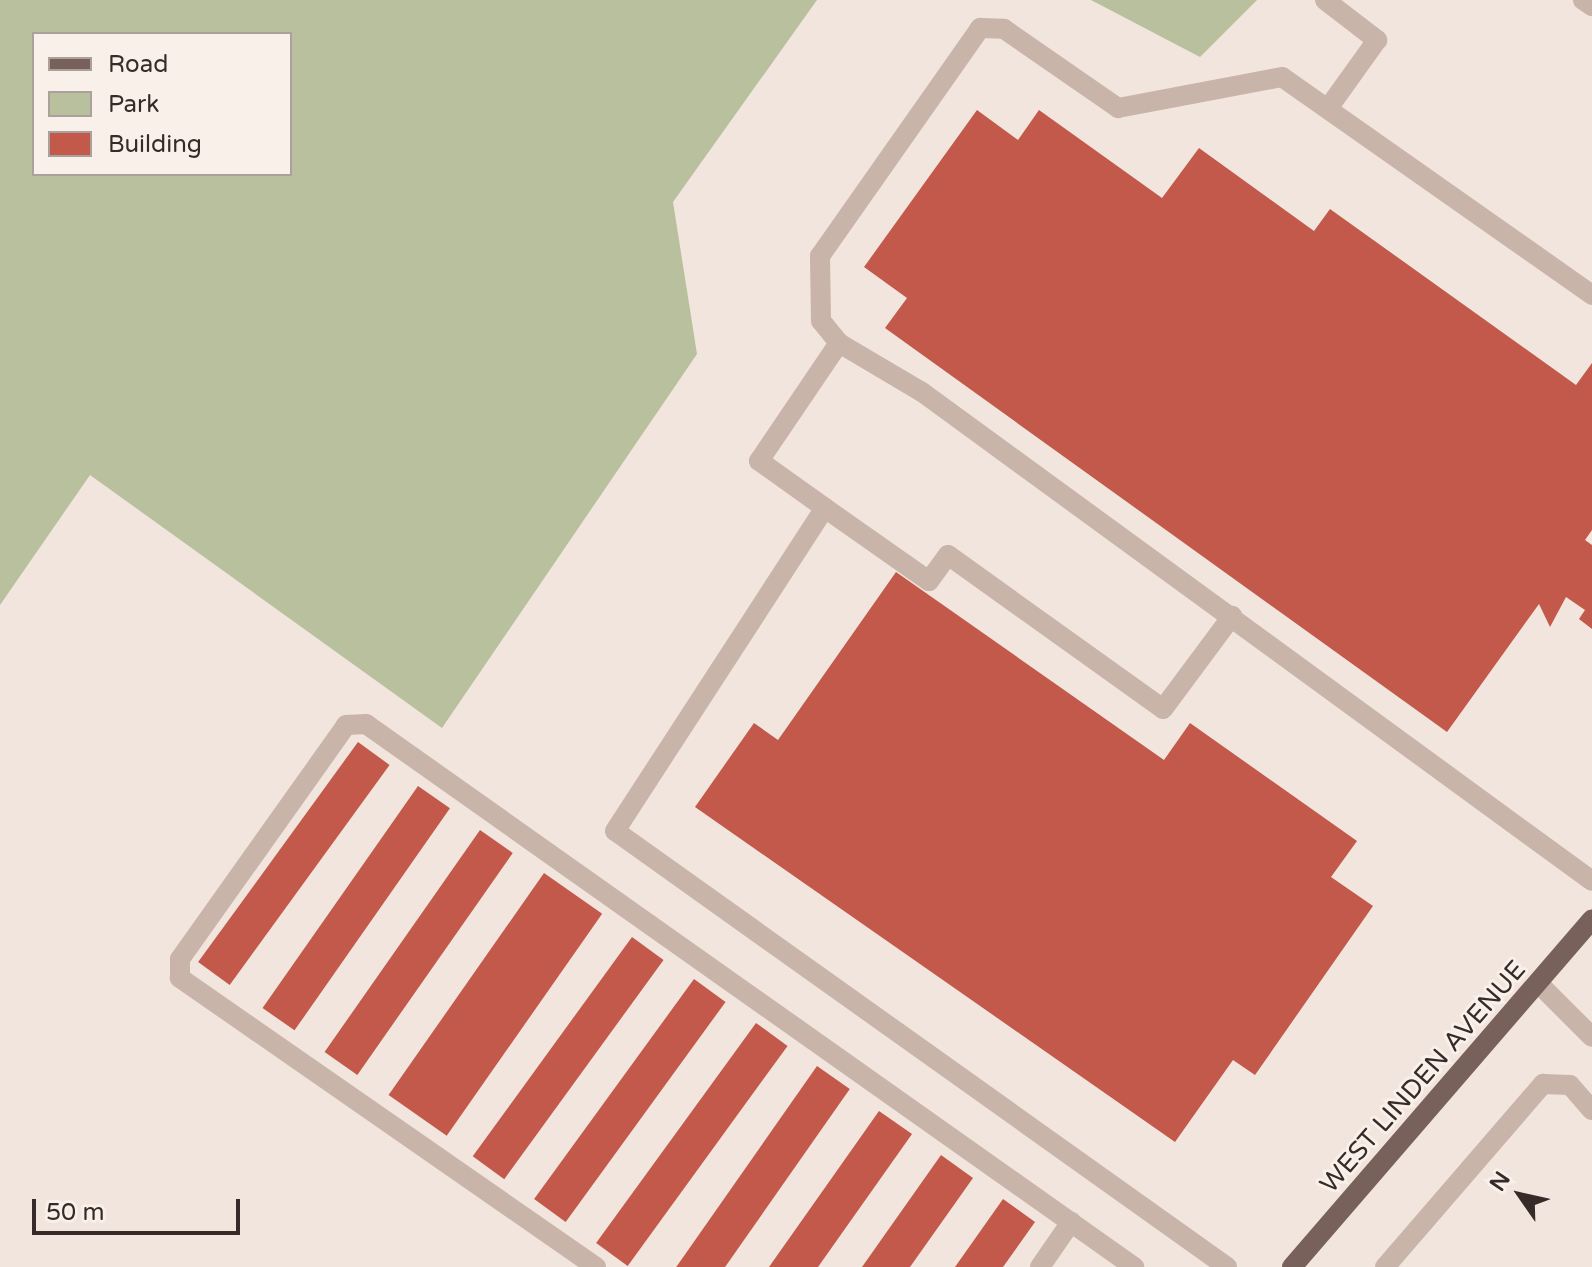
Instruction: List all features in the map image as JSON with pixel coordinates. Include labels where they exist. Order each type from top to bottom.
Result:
[{"type":"main road","name":"WEST LINDEN AVENUE","points":[[1292,1267],[1592,920]]},
{"type":"lane","points":[[1325,0],[1377,40],[1329,107]]},
{"type":"lane","points":[[1583,0],[1592,6]]},
{"type":"lane","points":[[1592,295],[1329,107],[1282,77],[1118,108],[1004,29],[980,28],[820,256],[821,321],[839,343],[922,392],[1592,881]]},
{"type":"lane","points":[[839,343],[759,461],[929,581],[948,555],[1163,709],[1232,616]]},
{"type":"lane","points":[[825,508],[615,831],[1227,1267]]},
{"type":"lane","points":[[596,1267],[180,978],[180,959],[346,725],[366,724],[1134,1267]]},
{"type":"lane","points":[[1538,983],[1592,1037]]},
{"type":"lane","points":[[1385,1267],[1543,1084],[1570,1085],[1592,1110]]},
{"type":"lane","points":[[1040,1267],[1071,1222]]},
{"type":"green space","points":[[0,0],[817,0],[673,202],[697,354],[442,728],[90,475],[0,605]]},
{"type":"green space","points":[[1091,0],[1257,0],[1200,57]]},
{"type":"building","points":[[977,110],[1018,140],[1039,110],[1162,198],[1199,148],[1314,231],[1330,209],[1576,385],[1592,363],[1592,530],[1585,540],[1592,545],[1592,629],[1579,619],[1585,610],[1566,597],[1550,627],[1539,604],[1447,732],[885,328],[907,298],[864,267]]},
{"type":"building","points":[[896,572],[1164,760],[1190,723],[1357,841],[1331,877],[1373,906],[1255,1075],[1233,1060],[1175,1142],[695,807],[754,723],[778,740]]},
{"type":"building","points":[[358,742],[390,765],[230,985],[198,962]]},
{"type":"building","points":[[418,786],[450,808],[295,1030],[263,1008]]},
{"type":"building","points":[[480,830],[513,853],[357,1075],[325,1052]]},
{"type":"building","points":[[544,873],[602,914],[447,1136],[389,1095]]},
{"type":"building","points":[[632,937],[664,960],[504,1179],[473,1156]]},
{"type":"building","points":[[694,979],[726,1002],[566,1222],[534,1199]]},
{"type":"building","points":[[756,1023],[788,1046],[628,1266],[596,1243]]},
{"type":"building","points":[[817,1066],[850,1089],[725,1267],[676,1267]]},
{"type":"building","points":[[879,1111],[912,1134],[818,1267],[769,1267]]},
{"type":"building","points":[[941,1155],[973,1178],[910,1267],[862,1267]]},
{"type":"building","points":[[1003,1199],[1035,1222],[1003,1267],[955,1267]]}]
